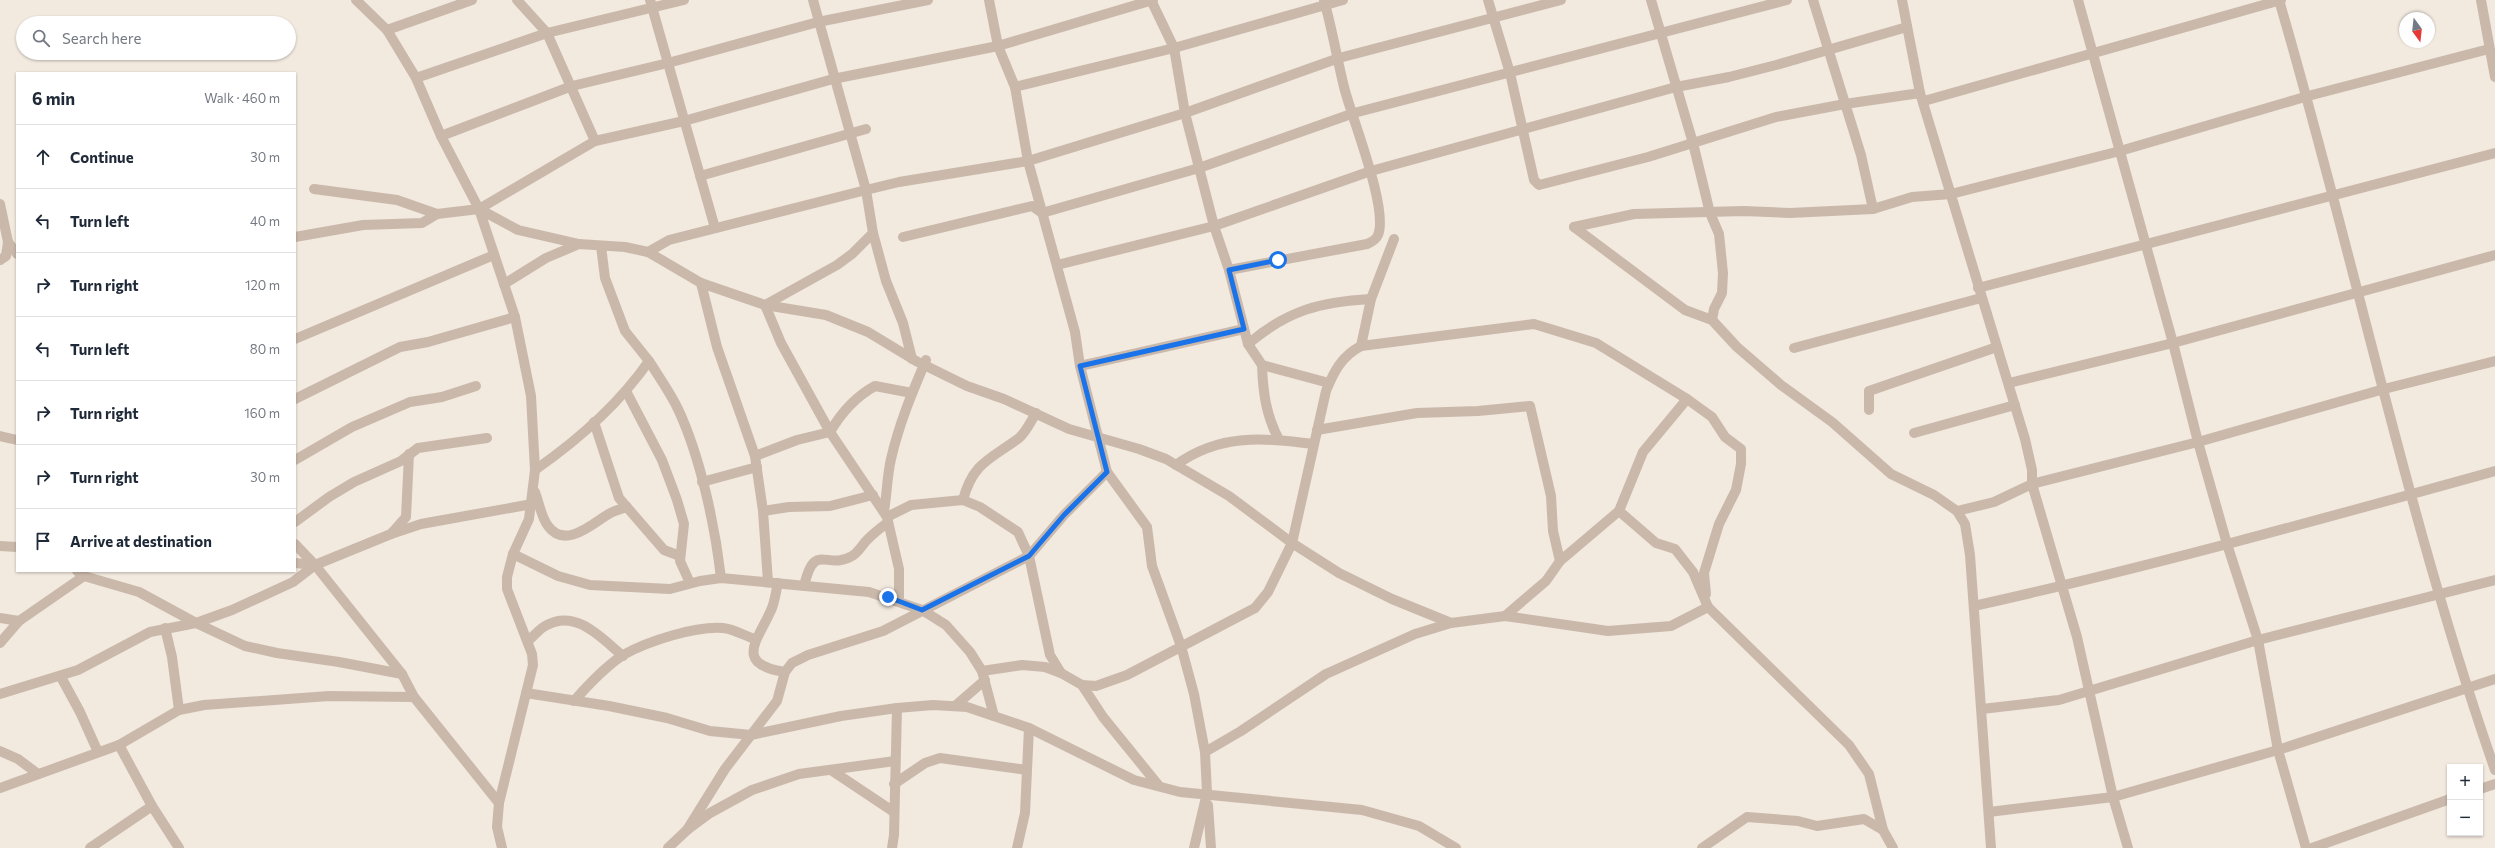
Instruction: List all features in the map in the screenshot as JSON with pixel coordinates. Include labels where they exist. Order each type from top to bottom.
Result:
[{"type":"street","points":[[356,0],[387,30],[416,78],[442,136],[479,209],[515,316],[531,396],[536,470],[534,488],[529,519],[508,566],[507,589],[528,641],[532,654],[533,665],[499,803],[497,827],[502,848]]},
{"type":"street","points":[[387,30],[472,0]]},
{"type":"street","points":[[517,0],[547,33],[572,86],[595,141]]},
{"type":"street","points":[[416,78],[547,33],[651,4],[684,0]]},
{"type":"street","points":[[813,0],[866,190],[873,233],[886,281],[903,324],[912,358]]},
{"type":"street","points":[[442,136],[572,86],[668,64],[818,22],[928,0]]},
{"type":"street","points":[[989,0],[998,46],[1016,87],[1028,161],[1075,332],[1080,366],[1107,472],[1147,527],[1152,566],[1181,646],[1199,718],[1204,752],[1211,848]]},
{"type":"street","points":[[296,237],[363,225],[422,223],[437,214],[479,209],[595,141],[684,121],[834,79],[998,46],[1152,0],[1174,48],[1185,113],[1198,168],[1214,226],[1229,270],[1248,344],[1262,365],[1265,405],[1269,422],[1279,440]]},
{"type":"street","points":[[1016,87],[1174,48],[1325,2],[1343,0]]},
{"type":"street","points":[[1488,0],[1492,19],[1510,73],[1534,180],[1539,185],[1693,143],[1776,117],[1845,104],[1922,97],[2092,53],[2280,0],[2335,196],[2357,292],[2439,594],[2466,688],[2495,770]]},
{"type":"street","points":[[648,252],[669,240],[899,182],[1028,161],[1185,113],[1339,58],[1561,0]]},
{"type":"street","points":[[1651,0],[1693,143],[1710,213],[1719,234],[1723,273],[1722,294],[1714,309],[1712,320]]},
{"type":"street","points":[[1042,213],[1198,168],[1354,113],[1787,0]]},
{"type":"street","points":[[1813,0],[1845,104],[1874,209]]},
{"type":"street","points":[[1902,0],[1922,97],[1979,293],[2009,383],[2032,470],[2032,484],[2090,689],[2113,797],[2128,848]]},
{"type":"street","points":[[2078,0],[2173,343],[2198,442],[2227,544],[2258,640],[2278,750],[2306,848]]},
{"type":"street","points":[[2481,0],[2495,77]]},
{"type":"street","points":[[1229,270],[1367,244],[1375,240],[1379,234],[1380,220],[1371,171],[1354,113],[1344,87],[1339,58],[1325,2]]},
{"type":"street","points":[[651,4],[715,228]]},
{"type":"street","points":[[1057,265],[1214,226],[1371,171],[1676,87],[1729,78],[1908,27]]},
{"type":"street","points":[[1991,848],[1982,709],[1968,537],[1965,524],[1957,511],[1934,495],[1891,474],[1832,422],[1776,380],[1737,347],[1712,320],[1685,310],[1574,227],[1634,214],[1874,209],[1912,197],[1951,194],[2120,151],[2308,96],[2490,49]]},
{"type":"street","points":[[700,176],[850,133],[866,130]]},
{"type":"street","points":[[1794,348],[2145,246],[2495,153]]},
{"type":"street","points":[[314,189],[397,200],[437,214]]},
{"type":"street","points":[[0,204],[8,242],[6,256],[0,260]]},
{"type":"street","points":[[903,238],[1032,206],[1042,213]]},
{"type":"street","points":[[479,209],[518,230],[579,244],[648,252],[701,283],[765,305],[826,315],[868,332],[912,358],[966,386],[1036,413],[1069,429],[1152,453],[1176,465],[1229,496],[1292,542],[1339,573],[1392,599],[1451,623]]},
{"type":"street","points":[[765,305],[837,265],[852,254],[873,233]]},
{"type":"street","points":[[1361,346],[1371,300],[1394,239]]},
{"type":"street","points":[[8,242],[16,253]]},
{"type":"street","points":[[504,284],[546,258],[579,244]]},
{"type":"street","points":[[601,246],[605,278],[622,324],[649,361],[677,408],[702,482],[718,549],[721,578]]},
{"type":"street","points":[[296,339],[494,255]]},
{"type":"street","points":[[2009,383],[2173,343],[2495,255]]},
{"type":"street","points":[[701,283],[717,347],[755,456],[757,467],[773,583],[772,607],[755,639],[752,649],[755,661],[770,670],[784,672]]},
{"type":"street","points":[[1248,344],[1265,330],[1294,312],[1345,301],[1371,300]]},
{"type":"street","points":[[765,305],[781,343],[830,432],[859,477],[873,495],[886,517],[899,569],[899,601]]},
{"type":"street","points":[[296,399],[400,347],[428,342],[515,316]]},
{"type":"street","points":[[955,706],[983,675],[1022,665],[1045,667],[1061,673],[1082,685],[1096,686],[1111,682],[1228,624],[1255,608],[1268,592],[1292,542],[1329,383],[1334,371],[1348,353],[1361,346],[1534,324],[1596,343],[1687,399],[1712,417],[1725,437],[1741,449],[1741,464],[1736,490],[1719,524],[1704,573],[1708,608]]},
{"type":"street","points":[[1080,366],[1244,329]]},
{"type":"street","points":[[1869,410],[1870,391],[1997,347]]},
{"type":"street","points":[[886,517],[891,461],[902,418],[926,360]]},
{"type":"street","points":[[536,470],[560,452],[594,422],[626,391],[649,361]]},
{"type":"street","points":[[1957,511],[1994,502],[2032,484],[2198,442],[2384,388],[2495,361]]},
{"type":"street","points":[[1262,365],[1329,383]]},
{"type":"street","points":[[296,459],[352,426],[410,402],[442,397],[476,386]]},
{"type":"street","points":[[755,456],[797,440],[830,432],[839,416],[864,392],[875,386],[912,394]]},
{"type":"street","points":[[626,391],[662,460],[677,500],[684,524],[680,556],[690,583]]},
{"type":"street","points":[[1505,616],[1546,581],[1560,561],[1619,512],[1643,452],[1687,399]]},
{"type":"street","points":[[1914,432],[2015,405]]},
{"type":"street","points":[[1317,430],[1417,413],[1478,412],[1530,406],[1550,490],[1553,532],[1560,561]]},
{"type":"street","points":[[963,500],[969,483],[979,467],[997,451],[1020,438],[1036,413]]},
{"type":"street","points":[[594,422],[619,498],[664,550],[680,556]]},
{"type":"street","points":[[0,436],[16,440]]},
{"type":"street","points":[[296,521],[329,497],[354,482],[401,460],[418,448],[487,438]]},
{"type":"street","points":[[1176,465],[1194,452],[1216,444],[1242,440],[1279,440],[1314,444]]},
{"type":"street","points":[[391,534],[406,516],[409,454]]},
{"type":"street","points":[[702,482],[757,467]]},
{"type":"street","points":[[1974,606],[2062,587],[2495,471]]},
{"type":"street","points":[[687,830],[725,769],[777,701],[784,672],[792,663],[808,655],[883,631],[1029,556],[1073,504],[1107,472]]},
{"type":"street","points":[[534,488],[548,526],[555,532],[569,535],[583,532],[608,514],[627,507]]},
{"type":"street","points":[[763,511],[789,507],[830,506],[873,495]]},
{"type":"street","points":[[804,586],[811,564],[816,560],[849,557],[858,552],[886,517],[911,505],[963,500],[980,507],[1018,532],[1029,556],[1048,650],[1061,673]]},
{"type":"street","points":[[0,694],[61,677],[145,634],[165,628],[196,623],[232,610],[293,582],[315,565],[391,534],[421,524],[532,504]]},
{"type":"street","points":[[1619,512],[1656,543],[1675,550],[1693,572],[1708,608],[1849,745],[1869,774],[1883,830],[1894,848]]},
{"type":"street","points":[[296,545],[315,565],[402,674],[414,697],[499,803]]},
{"type":"street","points":[[0,546],[16,547]]},
{"type":"street","points":[[513,554],[558,576],[590,585],[670,589],[690,583],[721,578],[869,592],[899,601],[922,610],[946,625],[970,652],[983,675],[994,716]]},
{"type":"street","points":[[296,563],[315,565]]},
{"type":"street","points":[[0,643],[19,621],[86,574],[139,592],[234,642],[265,651],[339,662],[402,674]]},
{"type":"street","points":[[1982,709],[2059,700],[2090,689],[2258,640],[2495,580]]},
{"type":"street","points":[[1204,752],[1241,730],[1326,674],[1415,634],[1451,623],[1505,616],[1608,631],[1671,626],[1708,608]]},
{"type":"street","points":[[0,618],[19,621]]},
{"type":"street","points":[[528,641],[546,625],[561,620],[578,622],[594,631],[623,656]]},
{"type":"street","points":[[165,628],[172,657],[179,710]]},
{"type":"street","points":[[574,701],[592,682],[623,656],[652,643],[703,629],[724,628],[755,639]]},
{"type":"street","points":[[61,677],[80,712],[98,752]]},
{"type":"street","points":[[1989,812],[2113,797],[2278,750],[2495,679]]},
{"type":"street","points":[[1082,685],[1103,717],[1159,786]]},
{"type":"street","points":[[526,693],[667,718],[710,731],[751,736],[841,716],[897,708],[933,705],[967,707],[1029,728],[1097,764],[1134,780],[1180,792],[1207,793],[1362,810],[1419,826],[1456,848]]},
{"type":"street","points":[[0,788],[119,745],[179,710],[204,705],[328,696],[414,697]]},
{"type":"street","points":[[892,848],[897,708]]},
{"type":"street","points":[[1017,848],[1025,813],[1029,728]]},
{"type":"street","points":[[119,745],[152,806],[179,848]]},
{"type":"street","points":[[0,752],[18,759],[38,774]]},
{"type":"street","points":[[894,784],[925,764],[940,758],[1027,770]]},
{"type":"street","points":[[668,848],[687,830],[710,813],[752,790],[798,774],[894,761]]},
{"type":"street","points":[[831,770],[894,812]]},
{"type":"street","points":[[2483,788],[2495,784]]},
{"type":"street","points":[[1194,848],[1207,793]]},
{"type":"street","points":[[2312,848],[2447,800]]},
{"type":"street","points":[[90,848],[152,806]]},
{"type":"street","points":[[1702,848],[1747,817],[1798,821],[1816,826],[1864,819],[1883,830]]},
{"type":"route","points":[[888,597],[922,610],[949,595],[998,573],[1029,556],[1078,499],[1107,472],[1080,366],[1244,329],[1229,270],[1278,260]]}]
